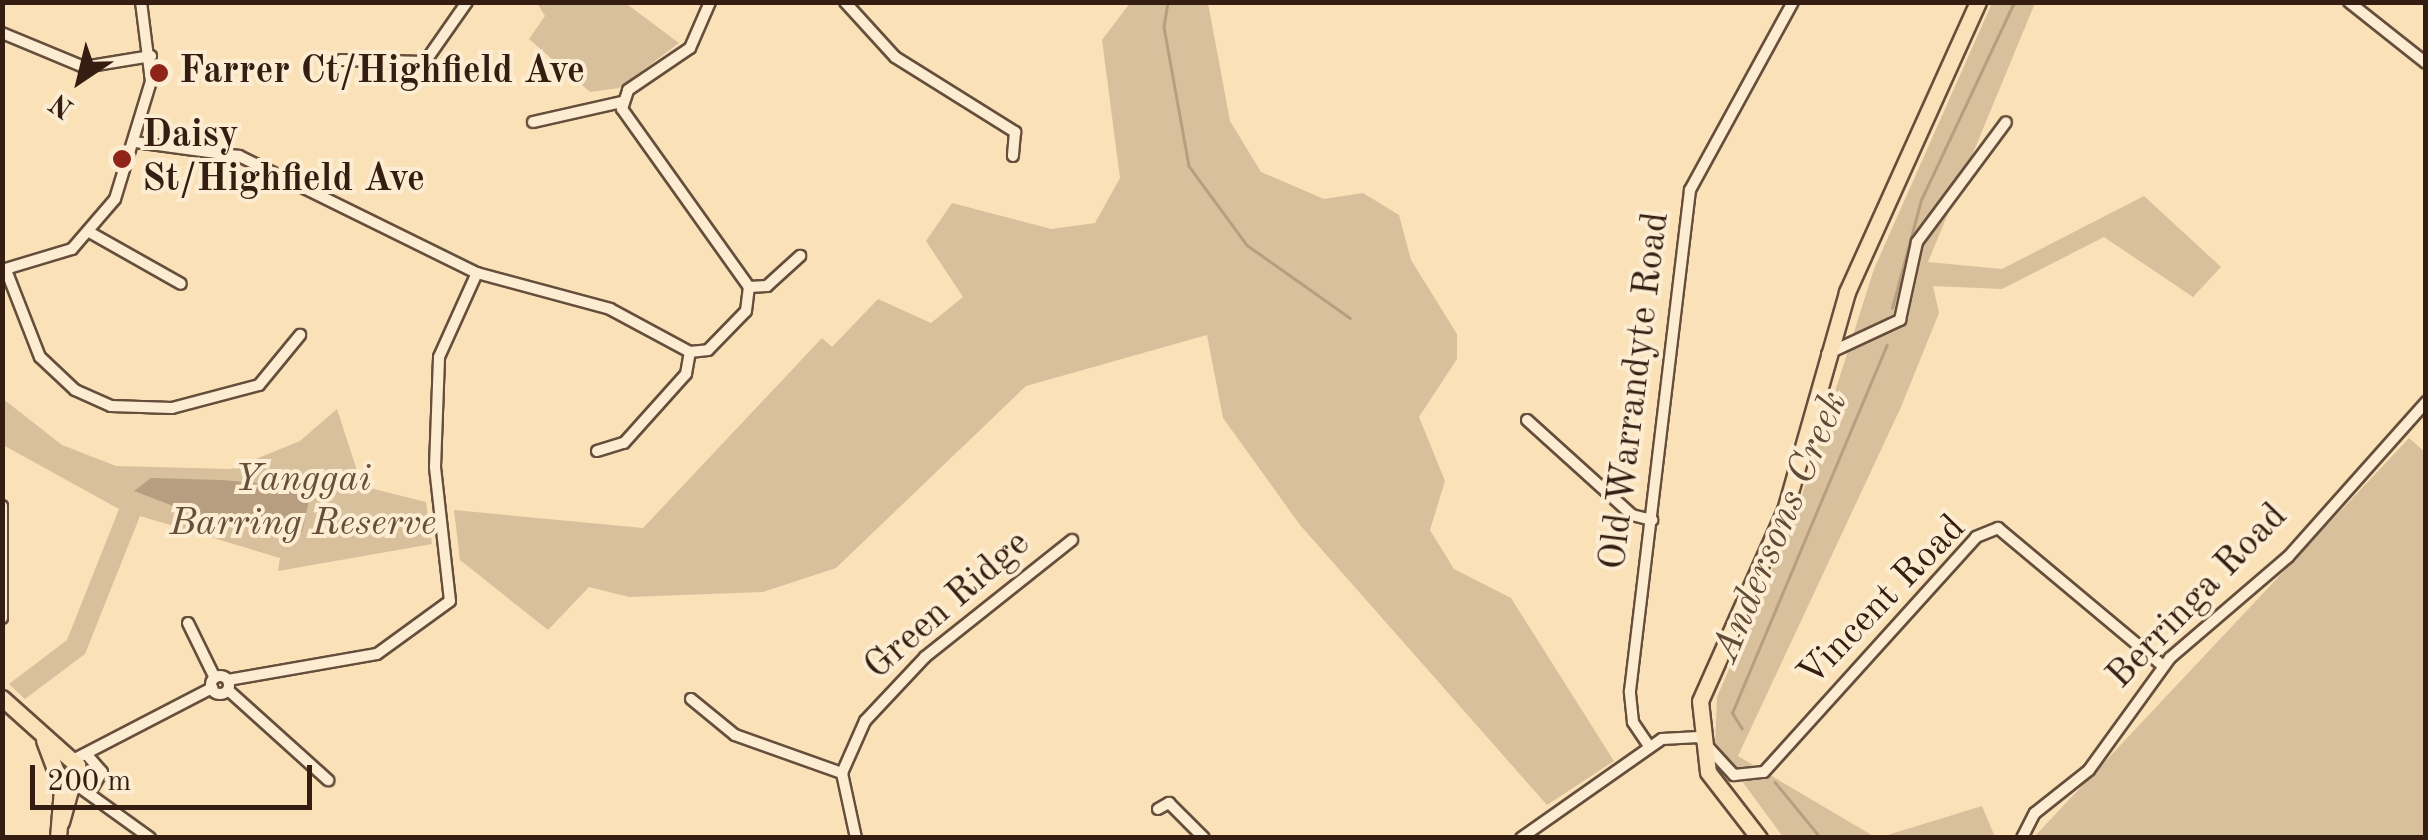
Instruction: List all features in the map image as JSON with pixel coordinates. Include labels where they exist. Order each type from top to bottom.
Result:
[{"type":"main road","points":[[1759,838],[1708,772],[1698,737],[1700,700],[1785,510],[1826,354],[1978,2]]},
{"type":"main road","points":[[2,698],[72,759],[76,788],[60,830]]},
{"type":"street","points":[[140,2],[151,56],[135,142],[116,199],[90,232],[54,259],[4,270],[40,357],[75,390],[111,406],[172,408],[248,390],[283,364],[300,334]]},
{"type":"street","points":[[341,60],[425,62],[467,2]]},
{"type":"street","points":[[533,122],[622,102],[632,87],[690,48],[710,2]]},
{"type":"street","points":[[845,2],[895,56],[1015,132],[1014,156]]},
{"type":"street","name":"Old Warrandyte Road","points":[[1650,746],[1633,722],[1630,691],[1690,190],[1793,2]]},
{"type":"street","points":[[2348,2],[2426,63]]},
{"type":"street","points":[[2,33],[84,67],[151,56]]},
{"type":"street","points":[[135,142],[239,156],[478,273],[610,309],[690,352],[708,350],[746,311],[749,287],[626,123],[622,102]]},
{"type":"street","points":[[1826,354],[1900,320],[1918,242],[2006,122]]},
{"type":"street","points":[[90,232],[181,284]]},
{"type":"street","points":[[749,287],[766,286],[800,256]]},
{"type":"street","points":[[72,759],[113,745],[213,683],[228,685],[377,654],[450,601],[435,468],[440,357],[478,273]]},
{"type":"street","points":[[598,451],[624,443],[686,374],[690,352]]},
{"type":"street","name":"Berringa Road","points":[[2022,838],[2035,813],[2089,770],[2163,666],[2288,557],[2426,402]]},
{"type":"street","points":[[1527,429],[1632,515],[1652,520]]},
{"type":"street","points":[[2,506],[2,618]]},
{"type":"street","name":"Vincent Road","points":[[1698,737],[1734,775],[1764,772],[1976,537],[1998,528],[2163,666]]},
{"type":"street","name":"Green Ridge","points":[[842,774],[865,721],[892,688],[1072,540]]},
{"type":"street","points":[[188,622],[213,683]]},
{"type":"street","points":[[228,685],[328,780]]},
{"type":"street","points":[[691,699],[777,756],[842,774],[856,838]]},
{"type":"street","points":[[1521,838],[1650,746],[1698,737]]},
{"type":"street","points":[[76,788],[101,774],[113,745]]},
{"type":"street","points":[[72,759],[101,774],[115,806]]},
{"type":"street","points":[[76,788],[115,806],[150,838]]},
{"type":"street","points":[[1166,802],[1204,838]]},
{"type":"green space","points":[[624,2],[679,43],[619,88],[590,92],[529,39],[545,16],[537,3]]},
{"type":"green space","points":[[1130,3],[1208,3],[1230,121],[1261,172],[1324,199],[1363,193],[1399,215],[1411,260],[1457,334],[1457,359],[1419,417],[1445,481],[1430,530],[1454,569],[1511,598],[1614,761],[1547,805],[1300,525],[1223,418],[1207,335],[1026,386],[836,568],[763,592],[629,597],[589,587],[548,630],[460,560],[454,510],[643,528],[822,338],[832,347],[878,299],[931,323],[963,297],[926,241],[952,203],[1051,229],[1095,223],[1120,178],[1102,40]]},
{"type":"green space","points":[[1992,3],[2035,3],[1928,262],[2002,269],[2144,196],[2221,267],[2193,297],[2104,237],[2002,289],[1933,286],[1939,313],[1901,407],[1738,756],[1875,837],[1783,837],[1715,744],[1717,697],[1796,514],[1874,269]]},
{"type":"green space","name":"Yanggai Barring Reserve","points":[[2,398],[62,445],[116,466],[231,469],[300,441],[337,409],[362,486],[426,502],[432,544],[278,571],[280,558],[140,516],[85,654],[25,699],[9,684],[67,640],[119,509],[3,445]]},
{"type":"green space","points":[[2409,438],[2426,453],[2425,837],[2034,837]]},
{"type":"green space","points":[[1982,806],[1995,837],[1881,837]]},
{"type":"shaded area","points":[[151,478],[312,487],[302,532],[218,523],[134,491]]},
{"type":"waterway","points":[[1168,2],[1164,27],[1189,166],[1247,245],[1350,318]]},
{"type":"waterway","name":"Andersons Creek","points":[[1892,308],[1921,200],[2014,2]]},
{"type":"waterway","name":"Andersons Creek","points":[[1742,729],[1732,713],[1887,345]]},
{"type":"waterway","name":"Andersons Creek","points":[[1775,782],[1821,838]]},
{"type":"place","name":"Farrer Ct/Highfield Ave","points":[[159,73]]},
{"type":"place","name":"Daisy St/Highfield Ave","points":[[122,159]]}]
